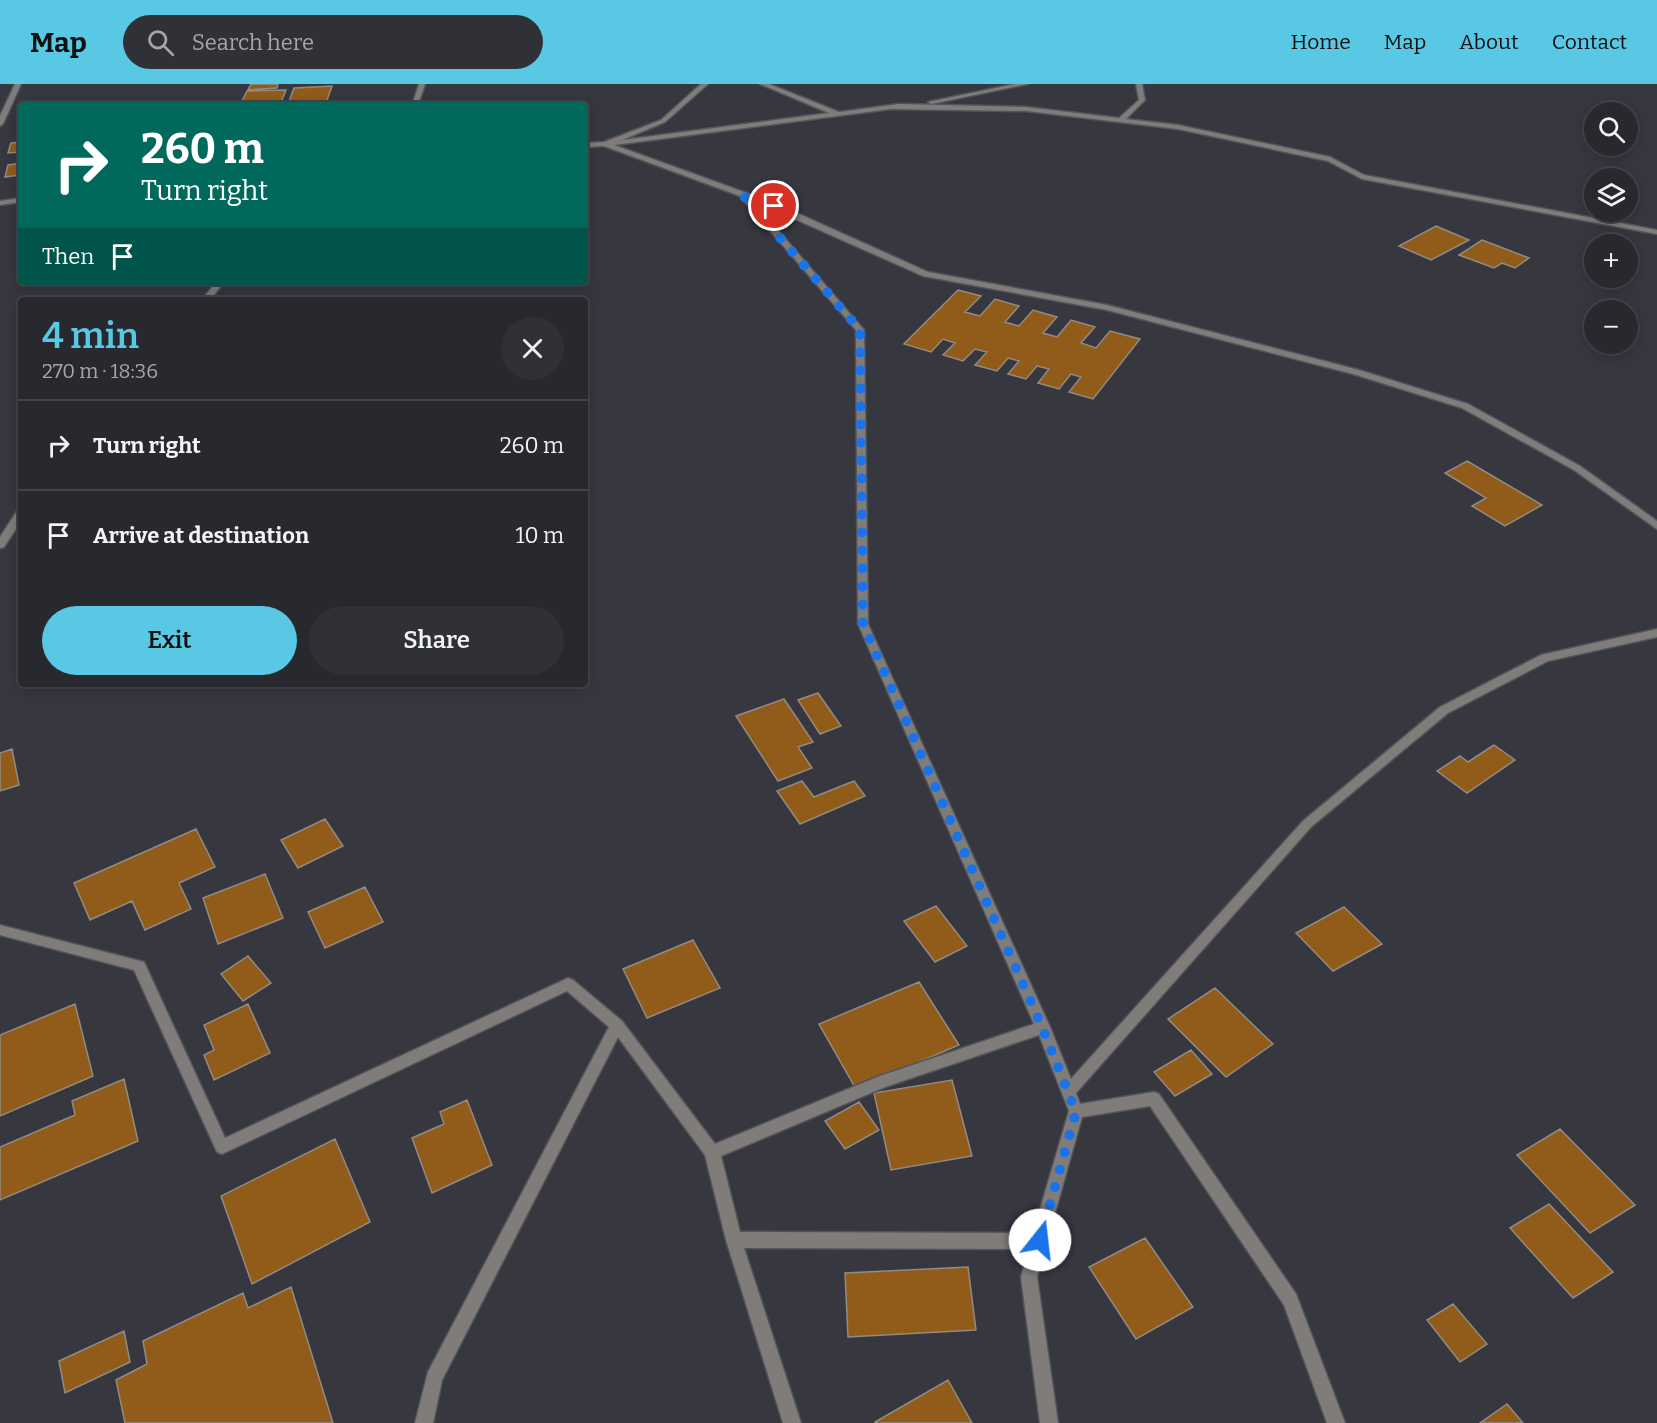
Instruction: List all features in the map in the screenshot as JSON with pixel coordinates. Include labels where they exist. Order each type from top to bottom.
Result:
[{"type":"street","points":[[0,124],[18,84]]},
{"type":"street","points":[[416,102],[422,84]]},
{"type":"street","points":[[605,144],[663,122],[705,84]]},
{"type":"street","points":[[763,84],[837,114]]},
{"type":"street","points":[[588,146],[952,99],[1025,84]]},
{"type":"street","points":[[1120,120],[1142,100],[1139,84]]},
{"type":"street","points":[[891,107],[1026,109],[1178,127],[1330,159],[1362,177],[1657,232]]},
{"type":"street","points":[[605,144],[774,206],[926,274],[1107,308],[1356,372],[1465,406],[1577,468],[1657,526]]},
{"type":"street","points":[[743,195],[860,330],[863,624],[1042,1027],[1076,1112],[1029,1277],[1049,1423]]},
{"type":"street","points":[[0,203],[18,201]]},
{"type":"street","points":[[208,297],[218,285]]},
{"type":"street","points":[[0,545],[18,518]]},
{"type":"street","points":[[1068,1092],[1306,824],[1444,710],[1545,658],[1657,633]]},
{"type":"street","points":[[0,930],[139,966],[222,1147],[568,984],[617,1025],[712,1152],[734,1240],[792,1423]]},
{"type":"street","points":[[424,1423],[434,1378],[617,1025]]},
{"type":"street","points":[[712,1152],[882,1082],[1042,1027]]},
{"type":"street","points":[[1076,1112],[1154,1099],[1290,1300],[1336,1423]]},
{"type":"street","points":[[734,1240],[1040,1240]]},
{"type":"building","points":[[251,84],[278,84],[277,88],[248,90]]},
{"type":"building","points":[[332,86],[326,102],[289,102],[294,88]]},
{"type":"building","points":[[286,90],[281,102],[242,102],[247,91]]},
{"type":"building","points":[[18,142],[18,152],[8,153],[11,143]]},
{"type":"building","points":[[18,163],[18,175],[5,177],[8,165]]},
{"type":"building","points":[[1436,226],[1469,240],[1431,260],[1399,246]]},
{"type":"building","points":[[1482,240],[1529,258],[1515,268],[1502,263],[1494,268],[1459,255]]},
{"type":"building","points":[[958,290],[981,296],[965,312],[980,316],[995,299],[1019,306],[1005,322],[1019,326],[1033,310],[1057,317],[1043,333],[1057,337],[1071,320],[1095,327],[1081,343],[1096,348],[1110,331],[1140,339],[1093,399],[1069,392],[1081,377],[1071,374],[1059,389],[1038,383],[1049,369],[1037,366],[1026,379],[1008,374],[1019,361],[1008,358],[997,371],[975,365],[987,352],[975,349],[963,361],[943,355],[955,343],[943,339],[931,352],[904,344]]},
{"type":"building","points":[[1467,461],[1542,505],[1505,526],[1472,506],[1486,498],[1445,473]]},
{"type":"building","points":[[818,693],[841,726],[820,734],[798,700]]},
{"type":"building","points":[[784,699],[813,742],[798,747],[812,768],[778,781],[736,716]]},
{"type":"building","points":[[1494,745],[1515,760],[1467,793],[1437,771],[1460,756],[1468,762]]},
{"type":"building","points":[[12,749],[19,785],[0,791],[0,753]]},
{"type":"building","points":[[802,781],[814,797],[854,781],[865,796],[800,824],[777,791]]},
{"type":"building","points":[[325,819],[343,846],[298,868],[281,840]]},
{"type":"building","points":[[196,829],[215,867],[179,883],[191,909],[145,930],[132,901],[90,920],[74,883]]},
{"type":"building","points":[[265,874],[283,918],[218,944],[203,898]]},
{"type":"building","points":[[365,887],[383,922],[325,948],[308,912]]},
{"type":"building","points":[[936,906],[967,946],[935,962],[904,921]]},
{"type":"building","points":[[1344,907],[1382,944],[1333,971],[1296,933]]},
{"type":"building","points":[[693,940],[720,988],[647,1018],[623,969]]},
{"type":"building","points":[[248,956],[271,983],[243,1001],[221,974]]},
{"type":"building","points":[[919,982],[959,1045],[856,1089],[819,1024]]},
{"type":"building","points":[[1215,988],[1273,1044],[1226,1077],[1168,1019]]},
{"type":"building","points":[[75,1004],[93,1076],[0,1116],[0,1035]]},
{"type":"building","points":[[248,1004],[270,1053],[214,1080],[204,1055],[214,1050],[204,1025]]},
{"type":"building","points":[[1191,1050],[1212,1074],[1175,1096],[1154,1072]]},
{"type":"building","points":[[124,1079],[138,1141],[0,1200],[0,1147],[75,1115],[72,1101]]},
{"type":"building","points":[[952,1080],[972,1156],[891,1170],[874,1093]]},
{"type":"building","points":[[467,1100],[492,1165],[432,1193],[412,1138],[444,1124],[440,1112]]},
{"type":"building","points":[[859,1102],[879,1130],[845,1149],[825,1121]]},
{"type":"building","points":[[1560,1129],[1635,1205],[1590,1233],[1517,1155]]},
{"type":"building","points":[[335,1139],[370,1222],[252,1284],[221,1196]]},
{"type":"building","points":[[1549,1204],[1613,1272],[1573,1298],[1510,1228]]},
{"type":"building","points":[[1145,1238],[1193,1307],[1136,1339],[1089,1267]]},
{"type":"building","points":[[968,1267],[976,1330],[848,1337],[845,1273]]},
{"type":"building","points":[[291,1287],[333,1423],[125,1423],[116,1380],[147,1364],[143,1341],[243,1293],[248,1308]]},
{"type":"building","points":[[1453,1304],[1487,1344],[1460,1362],[1427,1320]]},
{"type":"building","points":[[124,1331],[130,1362],[65,1393],[59,1361]]},
{"type":"building","points":[[948,1380],[972,1423],[875,1423],[875,1422]]},
{"type":"building","points":[[1507,1404],[1523,1423],[1480,1423]]},
{"type":"route","points":[[774,206],[743,195],[860,330],[863,624],[1042,1027],[1076,1112],[1040,1240]]}]
